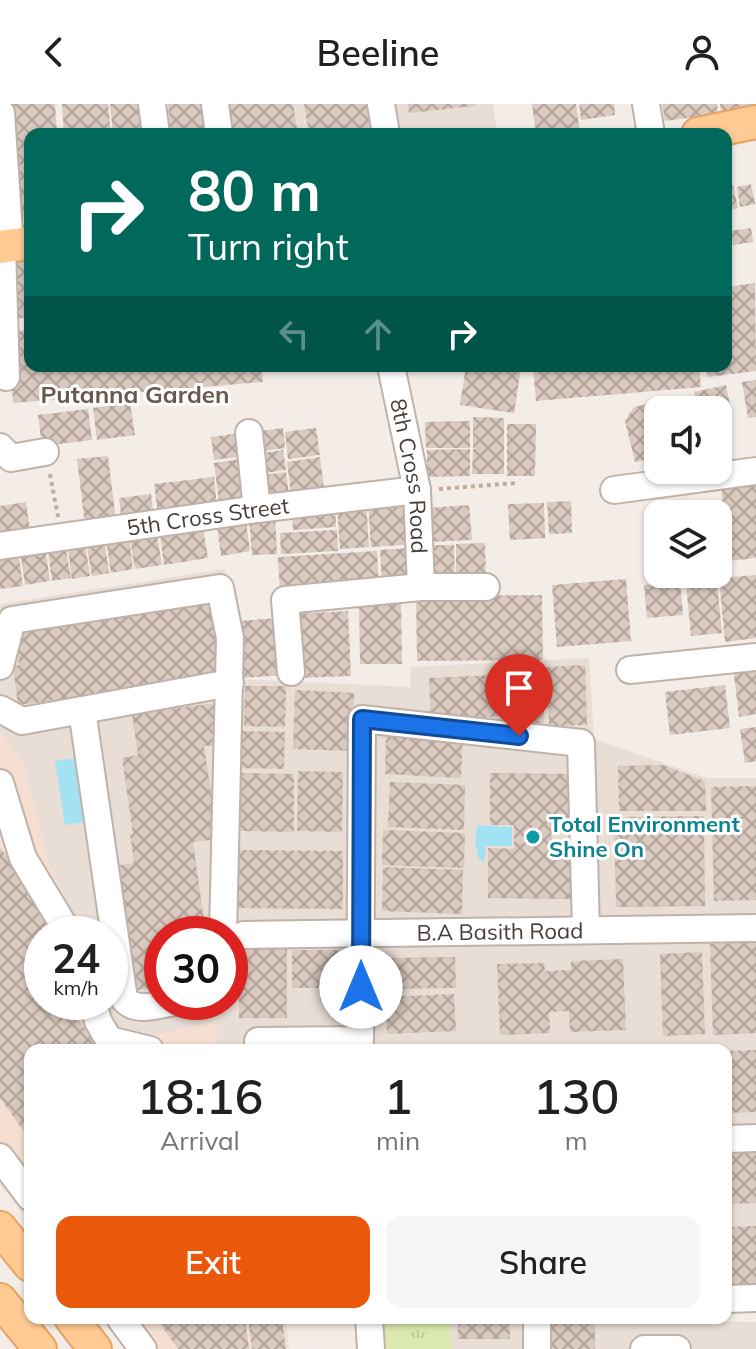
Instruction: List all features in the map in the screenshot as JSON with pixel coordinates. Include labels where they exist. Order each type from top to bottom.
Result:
[{"type":"main road","points":[[727,128],[756,122]]},
{"type":"main road","points":[[0,1228],[24,1257]]},
{"type":"main road","points":[[0,1300],[40,1349]]},
{"type":"main road","points":[[76,1324],[95,1349]]},
{"type":"street","points":[[152,104],[155,128]]},
{"type":"street","points":[[215,104],[218,128]]},
{"type":"street","points":[[381,104],[385,128]]},
{"type":"street","points":[[646,104],[650,128]]},
{"type":"street","points":[[1,113],[11,246],[6,377]]},
{"type":"street","name":"8th Cross Road","points":[[392,372],[417,490],[421,587]]},
{"type":"street","points":[[249,433],[257,509]]},
{"type":"street","points":[[0,447],[11,458],[45,452]]},
{"type":"street","points":[[614,490],[756,471]]},
{"type":"street","name":"5th Cross Street","points":[[0,546],[257,509],[417,490]]},
{"type":"street","name":"8th Cross Road","points":[[291,672],[285,600],[421,587],[486,587]]},
{"type":"street","points":[[0,666],[12,620],[220,588],[230,638],[234,916]]},
{"type":"street","points":[[630,670],[756,657]]},
{"type":"street","points":[[0,709],[22,721],[230,683]]},
{"type":"street","points":[[82,710],[124,999],[128,1004],[144,1007]]},
{"type":"street","points":[[258,1041],[360,1040],[362,719],[581,743],[586,930]]},
{"type":"street","points":[[0,783],[23,858],[58,916]]},
{"type":"street","name":"B.A Basith Road","points":[[248,934],[756,928]]},
{"type":"street","points":[[98,1020],[109,1040],[125,1044]]},
{"type":"street","points":[[732,1139],[756,1138]]},
{"type":"street","points":[[0,1157],[24,1189]]},
{"type":"street","points":[[732,1299],[756,1298]]},
{"type":"street","points":[[124,1324],[143,1349]]},
{"type":"street","points":[[369,1324],[371,1349]]},
{"type":"street","points":[[537,1324],[537,1349]]},
{"type":"street","points":[[644,1349],[677,1349]]},
{"type":"path","points":[[45,452],[62,538]]},
{"type":"path","points":[[417,490],[516,483]]},
{"type":"shaded area","points":[[207,104],[493,104],[496,128],[210,128]]},
{"type":"shaded area","points":[[225,569],[234,618],[235,679],[410,687],[411,667],[589,658],[594,739],[707,778],[756,778],[756,1292],[732,1292],[732,1044],[217,1044],[216,1021],[150,1037],[131,1035],[113,1025],[111,1020],[128,1020],[128,916],[75,916],[49,865],[22,760],[0,733],[0,604]]},
{"type":"shaded area","points":[[0,733],[22,760],[49,865],[75,916],[24,916],[24,1020],[111,1020],[113,1025],[131,1035],[150,1037],[217,1021],[217,1044],[24,1044],[24,1215],[0,1184]]},
{"type":"shaded area","points":[[756,1322],[756,1349],[452,1349],[450,1324]]},
{"type":"shaded area","points":[[106,1324],[287,1324],[289,1349],[125,1349]]},
{"type":"green space","points":[[377,1324],[450,1324],[452,1349],[379,1349]]},
{"type":"water","points":[[82,757],[92,821],[65,825],[55,761]]},
{"type":"water","points":[[477,825],[512,827],[512,846],[486,846],[484,862],[479,859],[475,843]]},
{"type":"building","points":[[2,104],[55,104],[57,128],[24,128],[24,218],[14,219]]},
{"type":"building","points":[[62,104],[108,104],[110,128],[64,128]]},
{"type":"building","points":[[110,104],[147,104],[149,128],[112,128]]},
{"type":"building","points":[[168,104],[202,104],[204,128],[170,128]]},
{"type":"building","points":[[224,104],[293,104],[297,128],[227,128]]},
{"type":"building","points":[[304,104],[373,104],[377,128],[308,128]]},
{"type":"building","points":[[408,104],[475,104],[475,106],[409,113]]},
{"type":"building","points":[[532,104],[576,104],[579,128],[535,128]]},
{"type":"building","points":[[579,104],[614,104],[615,115],[581,120]]},
{"type":"building","points":[[662,104],[717,104],[718,114],[665,121]]},
{"type":"building","points":[[720,104],[756,104],[756,111],[722,118]]},
{"type":"building","points":[[751,184],[755,204],[740,207],[737,187]]},
{"type":"building","points":[[732,185],[738,208],[732,210]]},
{"type":"building","points":[[751,228],[753,242],[733,245],[732,231]]},
{"type":"building","points":[[24,249],[24,318],[14,319],[6,251]]},
{"type":"building","points":[[755,283],[756,371],[708,377],[707,372],[732,372],[732,286]]},
{"type":"building","points":[[24,331],[24,372],[262,372],[263,382],[13,403],[8,332]]},
{"type":"building","points":[[465,372],[520,372],[514,413],[460,405]]},
{"type":"building","points":[[534,372],[700,372],[701,387],[536,401]]},
{"type":"building","points":[[756,380],[756,417],[748,418],[742,382]]},
{"type":"building","points":[[726,385],[728,396],[695,396],[694,392]]},
{"type":"building","points":[[130,403],[135,435],[97,440],[93,408]]},
{"type":"building","points":[[644,405],[644,460],[635,462],[625,421],[634,407]]},
{"type":"building","points":[[88,409],[92,440],[42,446],[38,415]]},
{"type":"building","points":[[473,417],[504,418],[504,474],[472,474],[473,449],[477,449],[473,448]]},
{"type":"building","points":[[470,421],[470,448],[426,448],[425,422]]},
{"type":"building","points":[[507,424],[536,424],[535,476],[507,476]]},
{"type":"building","points":[[283,428],[285,448],[255,452],[252,432]]},
{"type":"building","points":[[316,428],[320,455],[288,459],[285,432]]},
{"type":"building","points":[[240,433],[243,456],[214,460],[211,437]]},
{"type":"building","points":[[470,449],[470,476],[427,477],[427,450]]},
{"type":"building","points":[[283,450],[286,470],[257,474],[255,454]]},
{"type":"building","points":[[108,456],[116,521],[85,525],[77,459]]},
{"type":"building","points":[[320,457],[324,489],[291,493],[287,462]]},
{"type":"building","points":[[242,459],[247,498],[219,502],[214,463]]},
{"type":"building","points":[[286,472],[289,494],[260,497],[257,476]]},
{"type":"building","points":[[214,477],[217,506],[158,514],[154,484]]},
{"type":"building","points":[[756,483],[756,558],[732,561],[732,500],[722,500],[721,487]]},
{"type":"building","points":[[151,494],[154,518],[122,522],[119,498]]},
{"type":"building","points":[[413,500],[415,544],[371,547],[368,502]]},
{"type":"building","points":[[366,501],[369,547],[340,549],[337,503]]},
{"type":"building","points":[[571,501],[572,533],[549,534],[547,502]]},
{"type":"building","points":[[26,502],[30,531],[0,535],[0,506]]},
{"type":"building","points":[[544,503],[545,538],[510,540],[508,504]]},
{"type":"building","points":[[335,504],[336,527],[293,530],[292,506]]},
{"type":"building","points":[[469,505],[472,540],[429,542],[427,508]]},
{"type":"building","points":[[245,515],[250,551],[221,556],[216,519]]},
{"type":"building","points":[[275,515],[277,554],[252,555],[249,516]]},
{"type":"building","points":[[202,522],[208,558],[164,565],[159,528]]},
{"type":"building","points":[[156,529],[162,565],[135,569],[129,533]]},
{"type":"building","points":[[337,530],[338,551],[281,554],[280,533]]},
{"type":"building","points":[[129,537],[133,569],[111,573],[106,540]]},
{"type":"building","points":[[84,538],[90,576],[72,579],[67,541]]},
{"type":"building","points":[[104,539],[109,573],[92,576],[86,542]]},
{"type":"building","points":[[485,543],[486,580],[456,580],[456,544]]},
{"type":"building","points":[[427,545],[454,545],[455,580],[428,581]]},
{"type":"building","points":[[45,546],[50,581],[25,585],[20,550]]},
{"type":"building","points":[[412,548],[414,579],[382,581],[380,550]]},
{"type":"building","points":[[66,550],[71,578],[52,581],[48,552]]},
{"type":"building","points":[[18,551],[23,586],[0,589],[0,554]]},
{"type":"building","points":[[377,551],[379,589],[280,594],[278,557]]},
{"type":"building","points":[[756,575],[756,638],[725,642],[720,588],[732,588],[732,577]]},
{"type":"building","points":[[626,579],[631,641],[557,647],[552,585]]},
{"type":"building","points":[[644,588],[681,588],[683,615],[647,618]]},
{"type":"building","points":[[686,588],[718,588],[722,633],[691,636]]},
{"type":"building","points":[[542,595],[543,660],[417,661],[416,596]]},
{"type":"building","points":[[213,599],[223,679],[18,705],[13,666],[19,665],[16,640],[21,639],[19,624]]},
{"type":"building","points":[[359,602],[401,602],[402,664],[360,664]]},
{"type":"building","points":[[348,611],[351,676],[296,678],[293,614]]},
{"type":"building","points":[[280,618],[284,675],[242,678],[238,621]]},
{"type":"building","points":[[756,664],[756,714],[739,717],[733,667]]},
{"type":"building","points":[[585,665],[587,725],[549,726],[547,667]]},
{"type":"building","points":[[496,675],[498,717],[431,719],[429,678]]},
{"type":"building","points":[[542,678],[544,723],[516,724],[514,679]]},
{"type":"building","points":[[725,685],[730,728],[670,735],[665,692]]},
{"type":"building","points":[[245,686],[286,686],[285,727],[244,726]]},
{"type":"building","points":[[295,690],[354,693],[352,751],[293,749]]},
{"type":"building","points":[[216,703],[222,744],[204,746],[218,839],[193,842],[203,916],[144,916],[144,989],[130,991],[128,916],[120,916],[113,866],[134,863],[122,758],[138,755],[132,714]]},
{"type":"building","points":[[756,727],[756,761],[745,763],[740,729]]},
{"type":"building","points":[[239,731],[285,732],[284,769],[238,768]]},
{"type":"building","points":[[386,732],[463,734],[461,778],[385,774]]},
{"type":"building","points":[[663,765],[705,781],[706,811],[619,811],[618,766]]},
{"type":"building","points":[[298,771],[343,772],[342,832],[297,831]]},
{"type":"building","points":[[240,773],[294,774],[294,832],[239,831]]},
{"type":"building","name":"Total Environment Shine On","points":[[490,773],[570,774],[570,826],[552,825],[552,850],[571,851],[571,899],[488,898],[488,848],[514,849],[514,825],[490,825]]},
{"type":"building","points":[[390,782],[465,785],[464,830],[388,827]]},
{"type":"building","points":[[756,786],[756,900],[714,901],[711,787]]},
{"type":"building","points":[[704,816],[705,906],[616,907],[614,817]]},
{"type":"building","points":[[383,830],[465,833],[464,868],[382,865]]},
{"type":"building","points":[[0,847],[48,916],[24,916],[24,1020],[79,1020],[96,1044],[24,1044],[24,1132],[0,1098]]},
{"type":"building","points":[[238,850],[343,851],[343,909],[238,908]]},
{"type":"building","points":[[383,867],[463,870],[462,914],[382,911]]},
{"type":"building","points":[[756,942],[756,1033],[713,1035],[710,944]]},
{"type":"building","points":[[248,948],[287,948],[287,1018],[248,1018]]},
{"type":"building","points":[[292,950],[346,950],[346,988],[292,988]]},
{"type":"building","points":[[702,952],[705,1034],[663,1036],[660,954]]},
{"type":"building","points":[[455,957],[456,988],[385,989],[384,958]]},
{"type":"building","points":[[623,959],[626,1030],[570,1032],[569,1011],[549,1012],[550,1033],[500,1035],[497,964],[544,963],[545,971],[571,970],[571,961]]},
{"type":"building","points":[[454,994],[456,1031],[387,1034],[385,997]]},
{"type":"building","points":[[756,1050],[756,1112],[732,1113],[732,1051]]},
{"type":"building","points":[[732,1152],[756,1152],[756,1203],[732,1204]]},
{"type":"building","points":[[756,1226],[756,1284],[732,1285],[732,1227]]},
{"type":"building","points":[[160,1324],[246,1324],[249,1349],[178,1349]]},
{"type":"building","points":[[249,1324],[283,1324],[286,1349],[252,1349]]},
{"type":"building","points":[[458,1324],[510,1324],[510,1339],[458,1339]]},
{"type":"building","points":[[546,1324],[595,1324],[595,1349],[547,1349]]},
{"type":"place","name":"Total Environment Shine On","points":[[533,837]]},
{"type":"district","name":"Putanna Garden","points":[[135,395]]},
{"type":"route","points":[[361,987],[362,719],[519,736]]}]
